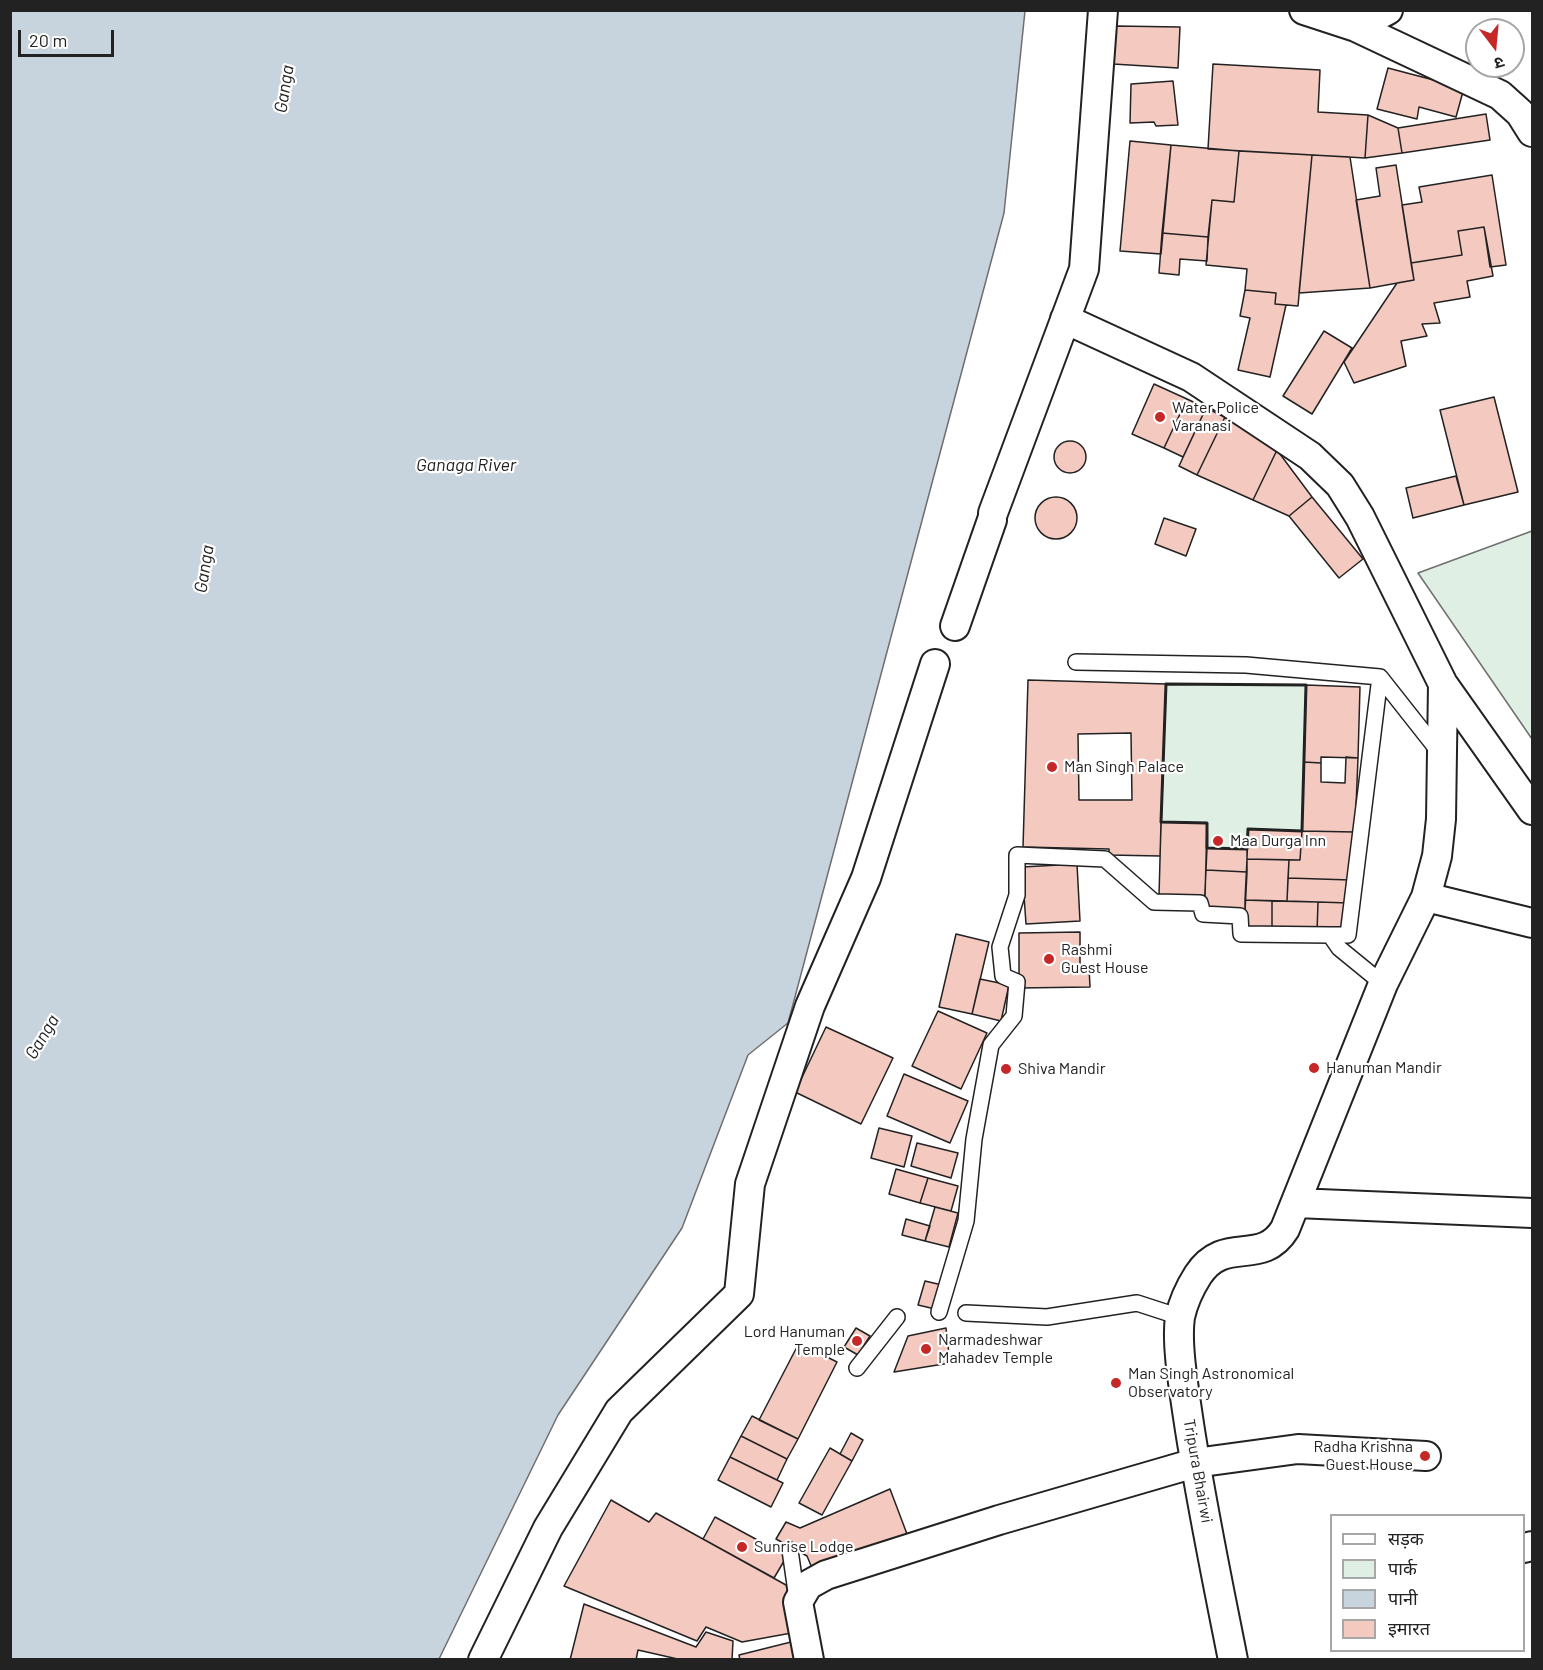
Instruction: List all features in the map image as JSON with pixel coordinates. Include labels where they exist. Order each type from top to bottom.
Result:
[{"type":"street","points":[[483,1659],[548,1528],[619,1411],[739,1294],[750,1184],[772,1112],[810,1006],[866,878],[935,663],[934,667],[954,628],[1084,269],[1103,10]]},
{"type":"street","points":[[1304,10],[1356,27],[1500,95],[1520,112],[1533,132]]},
{"type":"street","points":[[1356,27],[1388,10]]},
{"type":"street","points":[[1065,319],[1191,377],[1310,456],[1340,485],[1360,517],[1443,684],[1533,810]]},
{"type":"street","points":[[1443,684],[1438,847],[1426,897],[1383,984],[1296,1203],[1533,1213]]},
{"type":"street","points":[[1426,897],[1533,923]]},
{"type":"street","name":"Tripura Bhairwi","points":[[1233,1659],[1195,1463],[1182,1379],[1180,1317],[1198,1275],[1212,1258],[1232,1251],[1259,1250],[1277,1242],[1296,1203]]},
{"type":"street","points":[[809,1659],[798,1602],[808,1585],[826,1575],[999,1520],[1195,1463],[1298,1449],[1426,1456]]},
{"type":"lane","points":[[1076,662],[1246,665],[1380,677],[1442,756]]},
{"type":"lane","points":[[939,1312],[966,1221],[974,1139],[991,1045],[1014,1016],[1017,982],[1003,976],[1000,947],[1017,895],[1017,855],[1102,854],[1154,902],[1200,903],[1203,914],[1240,916],[1241,934],[1348,935],[1380,677]]},
{"type":"lane","points":[[1330,935],[1339,948],[1383,984]]},
{"type":"lane","points":[[966,1313],[1047,1317],[1137,1303],[1180,1317]]},
{"type":"lane","points":[[857,1368],[897,1317]]},
{"type":"lane","points":[[790,1550],[798,1602]]},
{"type":"green space","points":[[1532,531],[1532,739],[1418,573]]},
{"type":"green space","points":[[1166,684],[1306,685],[1302,831],[1248,829],[1247,849],[1207,848],[1207,823],[1161,822]]},
{"type":"water","name":"Ganaga River","points":[[11,10],[1025,11],[1004,213],[788,1023],[748,1055],[682,1228],[558,1415],[439,1659],[11,1659]]},
{"type":"building","points":[[1116,26],[1180,27],[1178,68],[1113,64]]},
{"type":"building","points":[[1213,64],[1320,70],[1318,112],[1368,115],[1365,158],[1208,149]]},
{"type":"building","points":[[1388,68],[1464,88],[1456,117],[1419,107],[1417,119],[1377,109]]},
{"type":"building","points":[[1173,81],[1178,125],[1156,126],[1154,122],[1130,123],[1131,84]]},
{"type":"building","points":[[1486,114],[1490,140],[1402,153],[1398,128]]},
{"type":"building","points":[[1368,115],[1398,128],[1402,153],[1365,158]]},
{"type":"building","points":[[1130,141],[1171,145],[1161,254],[1120,251]]},
{"type":"building","points":[[1171,145],[1239,151],[1234,202],[1212,200],[1208,237],[1162,233]]},
{"type":"building","points":[[1239,151],[1312,155],[1298,306],[1275,304],[1276,293],[1245,290],[1247,269],[1206,265],[1212,200],[1234,202]]},
{"type":"building","points":[[1312,155],[1350,157],[1370,288],[1299,293]]},
{"type":"building","points":[[1396,165],[1414,280],[1370,288],[1356,200],[1380,196],[1376,168]]},
{"type":"building","points":[[1492,175],[1506,265],[1490,267],[1484,227],[1458,231],[1462,255],[1411,263],[1402,205],[1422,202],[1419,187]]},
{"type":"building","points":[[1484,227],[1493,276],[1467,281],[1470,297],[1434,303],[1440,323],[1422,324],[1427,336],[1401,341],[1406,366],[1354,383],[1344,362],[1397,283],[1414,280],[1411,263],[1462,255],[1458,231]]},
{"type":"building","points":[[1162,233],[1208,237],[1207,261],[1180,259],[1179,275],[1159,273]]},
{"type":"building","points":[[1245,290],[1276,293],[1275,304],[1286,305],[1270,377],[1238,370],[1250,318],[1240,316]]},
{"type":"building","points":[[1324,331],[1352,348],[1312,414],[1283,396]]},
{"type":"building","points":[[1154,384],[1187,399],[1164,448],[1132,434]]},
{"type":"building","points":[[1494,397],[1518,492],[1464,505],[1440,410]]},
{"type":"building","points":[[1187,399],[1206,408],[1183,457],[1164,448]]},
{"type":"building","points":[[1206,408],[1225,417],[1197,475],[1179,466]]},
{"type":"building","points":[[1225,417],[1277,450],[1253,500],[1197,475]]},
{"type":"building","points":[[1070,441],[1081,446],[1086,457],[1081,468],[1070,473],[1059,468],[1054,457],[1059,446]]},
{"type":"building","points":[[1277,450],[1312,497],[1289,516],[1253,500]]},
{"type":"building","points":[[1456,476],[1464,505],[1413,518],[1406,488]]},
{"type":"building","points":[[1056,497],[1064,498],[1071,503],[1076,510],[1076,526],[1071,533],[1064,538],[1056,539],[1048,538],[1041,533],[1036,526],[1035,518],[1036,510],[1041,503],[1048,498]]},
{"type":"building","points":[[1312,497],[1363,559],[1339,578],[1289,516]]},
{"type":"building","points":[[1164,518],[1196,529],[1186,556],[1155,544]]},
{"type":"building","name":"Man Singh Palace","points":[[1028,680],[1166,684],[1160,856],[1109,855],[1109,849],[1023,847]],"holes":[[[1131,733],[1132,800],[1079,800],[1078,734]]]},
{"type":"building","points":[[1306,685],[1360,687],[1358,758],[1321,757],[1321,763],[1304,762]]},
{"type":"building","points":[[1346,757],[1358,758],[1355,832],[1302,831],[1304,762],[1321,763],[1321,782],[1345,783]]},
{"type":"building","points":[[1161,822],[1207,823],[1205,898],[1159,896]]},
{"type":"building","points":[[1248,829],[1302,831],[1300,860],[1247,859]]},
{"type":"building","points":[[1302,831],[1355,832],[1351,880],[1288,878],[1289,860],[1300,860]]},
{"type":"building","points":[[1207,848],[1247,849],[1247,872],[1206,870]]},
{"type":"building","points":[[1247,859],[1289,860],[1287,901],[1245,900]]},
{"type":"building","points":[[1077,864],[1080,921],[1026,924],[1022,867]]},
{"type":"building","points":[[1206,870],[1247,872],[1245,912],[1204,911]]},
{"type":"building","points":[[1288,878],[1351,880],[1349,903],[1287,901]]},
{"type":"building","points":[[1245,900],[1272,901],[1272,931],[1245,930]]},
{"type":"building","points":[[1272,901],[1318,902],[1317,932],[1272,931]]},
{"type":"building","points":[[1318,902],[1349,903],[1344,932],[1317,932]]},
{"type":"building","name":"Rashmi Guest House","points":[[1080,932],[1080,967],[1089,967],[1090,987],[1019,988],[1019,933]]},
{"type":"building","points":[[956,934],[989,942],[972,1014],[939,1007]]},
{"type":"building","points":[[980,979],[1009,985],[1001,1021],[972,1014]]},
{"type":"building","points":[[938,1011],[987,1033],[961,1089],[912,1066]]},
{"type":"building","points":[[826,1027],[893,1058],[861,1124],[795,1092]]},
{"type":"building","points":[[904,1074],[968,1101],[950,1143],[887,1116]]},
{"type":"building","points":[[879,1128],[912,1136],[904,1167],[871,1158]]},
{"type":"building","points":[[917,1143],[958,1153],[951,1178],[911,1166]]},
{"type":"building","points":[[896,1169],[928,1178],[920,1203],[889,1194]]},
{"type":"building","points":[[928,1178],[958,1186],[951,1211],[920,1203]]},
{"type":"building","points":[[935,1207],[958,1213],[949,1247],[925,1241]]},
{"type":"building","points":[[906,1219],[930,1226],[925,1241],[902,1235]]},
{"type":"building","points":[[925,1281],[942,1285],[935,1309],[918,1305]]},
{"type":"building","name":"Lord Hanuman Temple","points":[[856,1328],[870,1336],[858,1355],[844,1347]]},
{"type":"building","name":"Narmadeshwar Mahadev Temple","points":[[946,1328],[950,1363],[894,1372],[908,1336]]},
{"type":"building","points":[[799,1343],[837,1362],[798,1439],[759,1420]]},
{"type":"building","points":[[752,1416],[798,1439],[787,1459],[741,1436]]},
{"type":"building","points":[[851,1433],[863,1440],[852,1461],[840,1454]]},
{"type":"building","points":[[741,1436],[787,1459],[777,1480],[730,1457]]},
{"type":"building","points":[[830,1448],[852,1461],[822,1515],[799,1503]]},
{"type":"building","points":[[730,1457],[783,1483],[771,1507],[718,1480]]},
{"type":"building","points":[[890,1489],[907,1534],[814,1573],[807,1556],[776,1539],[786,1522],[800,1528]]},
{"type":"building","points":[[611,1500],[649,1522],[656,1513],[786,1585],[797,1632],[742,1642],[706,1627],[697,1641],[564,1586]]},
{"type":"building","points":[[715,1517],[787,1556],[774,1578],[703,1539]]},
{"type":"building","points":[[584,1604],[696,1647],[706,1632],[733,1641],[732,1660],[682,1660],[638,1650],[636,1660],[570,1660]]},
{"type":"building","points":[[799,1640],[804,1660],[740,1660],[739,1655]]},
{"type":"wall","points":[[1166,684],[1306,685],[1302,831],[1248,829],[1247,849],[1207,848],[1207,823],[1161,822],[1166,684]]},
{"type":"place","name":"Water Police Varanasi","points":[[1160,417]]},
{"type":"place","name":"Man Singh Palace","points":[[1052,767]]},
{"type":"place","name":"Maa Durga Inn","points":[[1218,841]]},
{"type":"place","name":"Rashmi Guest House","points":[[1049,959]]},
{"type":"place","name":"Hanuman Mandir","points":[[1314,1068]]},
{"type":"place","name":"Shiva Mandir","points":[[1006,1069]]},
{"type":"place","name":"Lord Hanuman Temple","points":[[857,1341]]},
{"type":"place","name":"Narmadeshwar Mahadev Temple","points":[[926,1349]]},
{"type":"place","name":"Man Singh Astronomical Observatory","points":[[1116,1383]]},
{"type":"place","name":"Radha Krishna Guest House","points":[[1425,1456]]},
{"type":"place","name":"Sunrise Lodge","points":[[742,1547]]},
{"type":"water label","name":"Ganga","points":[[284,89]]},
{"type":"water label","name":"Ganga","points":[[204,569]]},
{"type":"water label","name":"Ganga","points":[[42,1037]]}]
